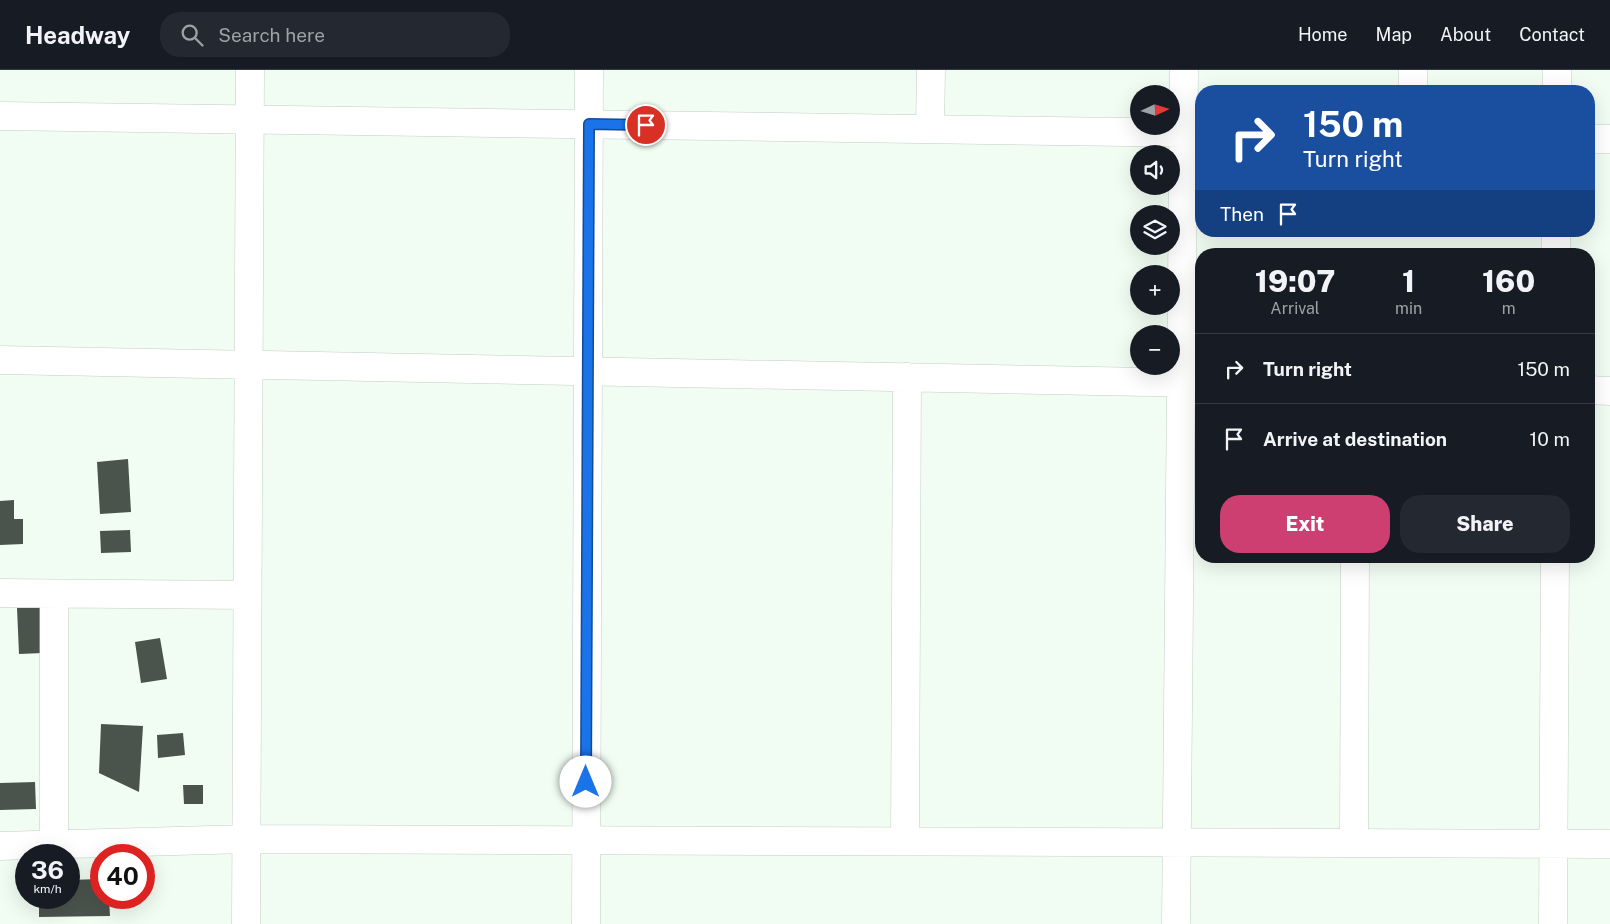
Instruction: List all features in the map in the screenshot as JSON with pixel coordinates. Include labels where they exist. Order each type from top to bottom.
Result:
[{"type":"street","points":[[246,924],[250,70]]},
{"type":"street","points":[[586,924],[589,70]]},
{"type":"street","points":[[930,129],[931,70]]},
{"type":"street","points":[[1176,924],[1192,383],[1192,133],[1184,70]]},
{"type":"street","points":[[1413,70],[1413,85]]},
{"type":"street","points":[[1557,70],[1557,85]]},
{"type":"street","points":[[0,116],[1192,133]]},
{"type":"street","points":[[1595,139],[1610,139]]},
{"type":"street","points":[[0,360],[1192,383]]},
{"type":"street","points":[[905,841],[906,377]]},
{"type":"street","points":[[1595,390],[1610,391]]},
{"type":"street","points":[[1354,843],[1355,563]]},
{"type":"street","points":[[1553,924],[1554,563]]},
{"type":"street","points":[[0,593],[248,595]]},
{"type":"street","points":[[54,594],[54,844]]},
{"type":"street","points":[[80,844],[246,839],[1610,844]]},
{"type":"street","points":[[0,846],[15,846]]},
{"type":"building","points":[[128,459],[131,512],[100,514],[97,462]]},
{"type":"building","points":[[14,500],[14,519],[23,519],[23,544],[0,545],[0,501]]},
{"type":"building","points":[[130,530],[131,552],[101,553],[100,531]]},
{"type":"building","points":[[17,608],[42,608],[43,653],[19,654]]},
{"type":"building","points":[[160,638],[167,679],[141,683],[135,642]]},
{"type":"building","points":[[101,724],[143,726],[139,792],[99,773]]},
{"type":"building","points":[[183,733],[185,755],[158,758],[157,735]]},
{"type":"building","points":[[35,782],[36,809],[0,810],[0,783]]},
{"type":"building","points":[[183,785],[203,785],[203,804],[184,804]]},
{"type":"building","points":[[90,879],[90,909],[110,909],[110,916],[39,917],[39,909],[80,909],[80,880]]},
{"type":"route","points":[[586,782],[589,124],[646,125]]}]
